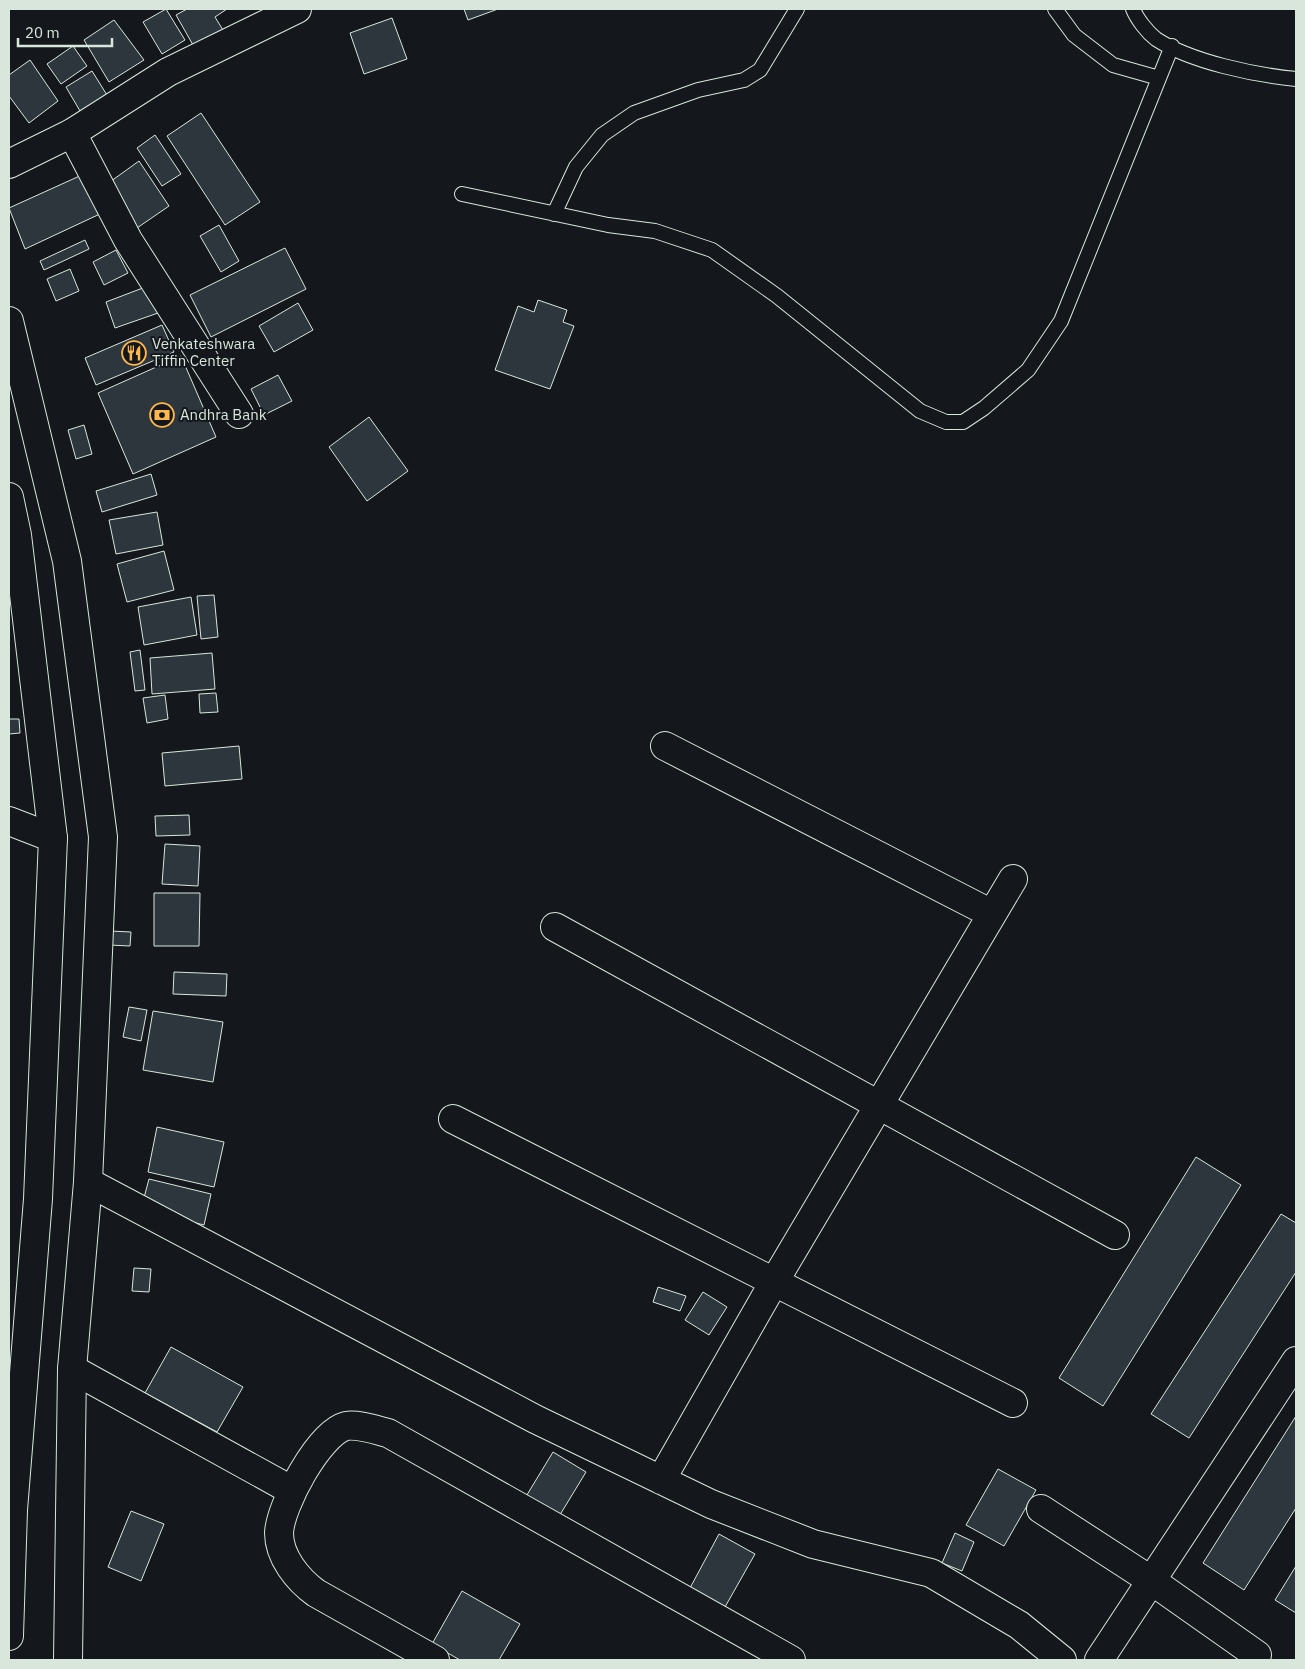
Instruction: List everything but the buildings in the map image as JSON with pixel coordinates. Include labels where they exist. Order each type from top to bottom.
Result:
[{"type":"main road","points":[[9,164],[72,134],[168,72],[297,9]]},
{"type":"main road","points":[[72,134],[128,240],[239,414]]},
{"type":"main road","points":[[9,321],[68,561],[103,837],[88,1182],[72,1369],[68,1660]]},
{"type":"main road","points":[[9,497],[17,534],[53,838],[38,1199],[11,1510],[9,1636]]},
{"type":"main road","points":[[665,746],[992,914]]},
{"type":"main road","points":[[9,821],[53,838]]},
{"type":"main road","points":[[661,1480],[774,1282],[1013,879]]},
{"type":"main road","points":[[555,927],[1115,1235]]},
{"type":"main road","points":[[454,1118],[1013,1403]]},
{"type":"main road","points":[[88,1182],[535,1419],[711,1504],[812,1544],[931,1573],[1019,1625],[1059,1659]]},
{"type":"main road","points":[[1099,1660],[1296,1361]]},
{"type":"main road","points":[[72,1369],[291,1490]]},
{"type":"main road","points":[[435,1660],[316,1593],[300,1581],[286,1557],[279,1533],[291,1490],[326,1438],[346,1426],[388,1433],[791,1660]]},
{"type":"main road","points":[[1041,1508],[1152,1581],[1257,1655]]},
{"type":"lane","points":[[554,214],[576,167],[602,135],[634,113],[698,90],[744,80],[752,75],[766,63],[797,9]]},
{"type":"lane","points":[[1055,9],[1074,35],[1113,65],[1159,78]]},
{"type":"lane","points":[[1133,9],[1137,17],[1156,38],[1187,54],[1260,75],[1296,79]]},
{"type":"lane","points":[[462,194],[608,225],[655,231],[712,250],[777,296],[920,411],[946,422],[963,422],[984,408],[1028,370],[1061,321],[1172,46]]},
{"type":"place","name":"Venkateshwara Tiffin Center","points":[[134,353]]},
{"type":"place","name":"Andhra Bank","points":[[162,415]]}]
